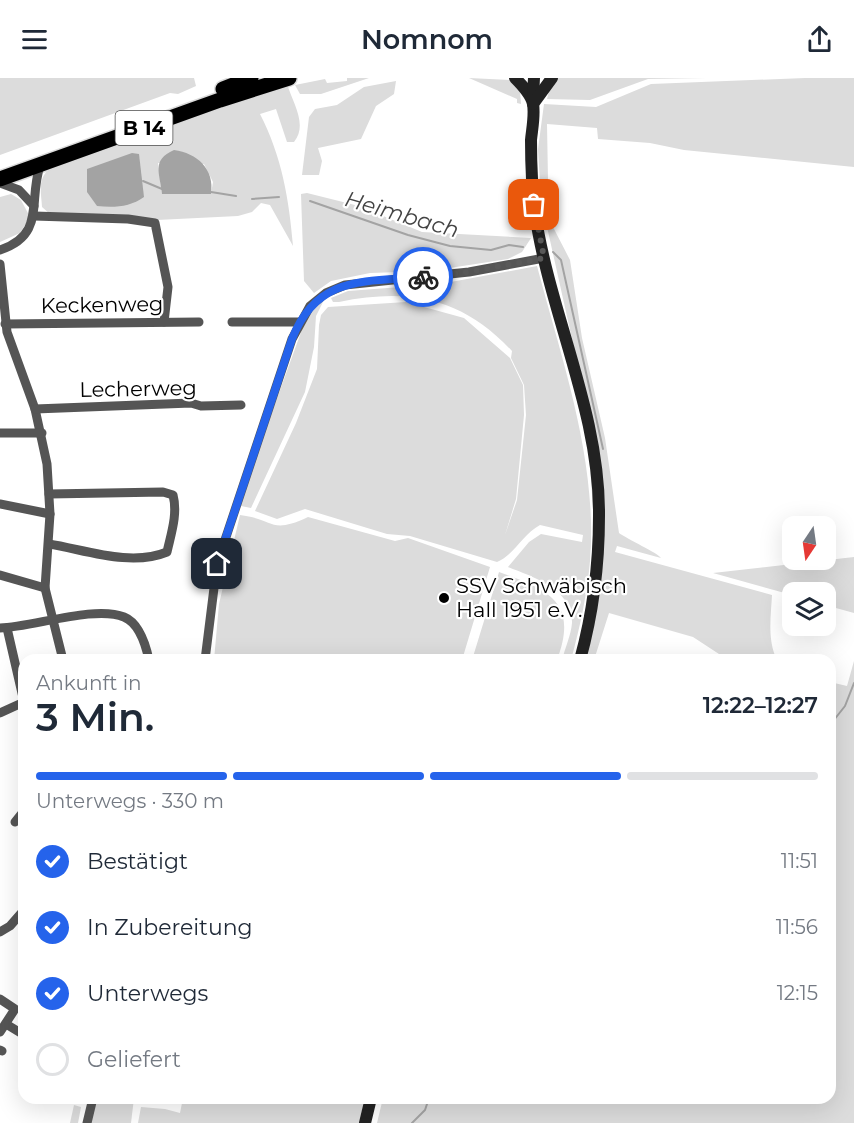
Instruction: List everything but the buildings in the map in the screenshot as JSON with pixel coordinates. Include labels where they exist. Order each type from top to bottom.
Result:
[{"type":"main road","name":"B 14","points":[[0,170],[55,152],[251,78]]},
{"type":"main road","name":"B 14","points":[[0,181],[220,100],[289,78]]},
{"type":"main road","points":[[515,78],[533,100]]},
{"type":"main road","points":[[534,78],[531,174],[544,258],[584,405],[597,488],[599,516],[596,572],[592,608],[581,654]]},
{"type":"main road","points":[[533,100],[552,78]]},
{"type":"main road","points":[[364,1123],[369,1104]]},
{"type":"street","points":[[0,250],[21,239],[32,225],[35,212],[36,179],[40,166]]},
{"type":"street","points":[[0,181],[28,197],[35,212]]},
{"type":"street","points":[[35,212],[128,219],[155,224],[168,287],[164,322]]},
{"type":"street","points":[[206,654],[217,564],[288,353],[300,322],[320,297],[345,285],[469,272],[544,258]]},
{"type":"street","points":[[0,265],[5,324],[42,434],[50,513],[45,588],[62,654]]},
{"type":"street","name":"Keckenweg","points":[[5,324],[199,322]]},
{"type":"street","points":[[232,322],[300,322]]},
{"type":"street","points":[[0,343],[10,342]]},
{"type":"street","name":"Lecherweg","points":[[34,408],[191,402],[201,406],[242,405]]},
{"type":"street","points":[[0,434],[42,434]]},
{"type":"street","points":[[49,494],[163,492],[173,495],[174,523],[167,552],[151,559],[125,558],[49,544]]},
{"type":"street","points":[[0,504],[50,513]]},
{"type":"street","points":[[0,575],[45,588]]},
{"type":"street","points":[[18,680],[4,628],[108,613],[126,618],[139,631],[147,654]]},
{"type":"street","points":[[0,713],[18,705]]},
{"type":"street","points":[[15,822],[18,819]]},
{"type":"street","points":[[0,932],[10,926],[18,917]]},
{"type":"street","points":[[0,999],[18,1011]]},
{"type":"street","points":[[0,1032],[15,1009]]},
{"type":"street","points":[[6,1024],[18,1030]]},
{"type":"street","points":[[87,1123],[92,1104]]},
{"type":"shaded area","points":[[0,78],[194,78],[196,86],[178,94],[170,93],[0,155]]},
{"type":"shaded area","points":[[347,78],[369,78],[321,94],[300,94],[295,85],[325,79],[327,83],[347,81]]},
{"type":"shaded area","points":[[469,78],[510,80],[520,91],[521,104],[517,103],[517,99]]},
{"type":"shaded area","points":[[558,78],[707,78],[648,79],[590,100],[547,99],[550,87]]},
{"type":"shaded area","points":[[854,78],[854,167],[598,139],[597,128],[547,124],[548,180],[553,227],[570,260],[582,338],[605,438],[619,533],[661,558],[617,546],[615,552],[772,595],[771,636],[775,654],[719,654],[693,637],[609,613],[596,654],[585,654],[599,592],[585,397],[541,200],[538,149],[544,104],[596,107],[651,84]]},
{"type":"shaded area","points":[[396,81],[394,94],[376,106],[361,139],[318,148],[322,161],[319,175],[302,175],[309,117],[315,109],[337,105],[364,87]]},
{"type":"shaded area","points":[[287,84],[300,121],[298,135],[294,142],[287,142],[276,109],[260,114],[274,146],[283,178],[293,246],[270,205],[261,203],[252,212],[238,216],[157,220],[50,214],[42,207],[41,190],[42,180],[51,168]],"holes":[[[158,163],[204,164],[213,182],[211,194],[162,194]]]},
{"type":"shaded area","points":[[174,150],[190,155],[203,164],[210,177],[211,194],[162,194],[160,163],[162,158]]},
{"type":"shaded area","points":[[132,153],[139,154],[144,197],[122,206],[97,206],[87,192],[87,169]]},
{"type":"shaded area","points":[[307,193],[359,206],[422,232],[531,238],[522,252],[508,259],[430,271],[370,273],[331,281],[314,293],[304,281],[301,194]]},
{"type":"shaded area","points":[[11,194],[21,200],[30,217],[20,233],[0,242],[0,197]]},
{"type":"shaded area","points":[[537,266],[576,412],[589,486],[590,561],[583,611],[572,654],[564,654],[572,623],[571,611],[566,601],[559,593],[540,580],[508,567],[529,542],[541,534],[582,542],[583,535],[540,525],[497,562],[410,536],[387,534],[305,509],[277,519],[255,511],[296,423],[317,369],[321,315],[328,307],[406,302],[464,318],[510,358],[523,385],[524,415],[516,499],[505,535],[517,500],[526,415],[524,385],[511,358],[512,351],[493,333],[473,319],[453,308],[433,301],[388,296],[333,302],[331,298],[348,291],[440,284]]},
{"type":"shaded area","points":[[324,300],[316,316],[314,347],[305,392],[251,508],[241,506],[240,500],[304,324],[312,310]]},
{"type":"shaded area","points":[[240,515],[279,525],[286,525],[308,517],[395,541],[408,538],[490,567],[464,654],[215,654],[219,604]]},
{"type":"shaded area","points":[[854,557],[854,613],[836,608],[836,582],[782,582],[782,592],[713,573],[782,565],[782,570],[836,570],[836,559]]},
{"type":"shaded area","points":[[499,572],[545,592],[555,601],[561,611],[564,624],[559,654],[474,654]]},
{"type":"shaded area","points":[[854,661],[854,1123],[377,1123],[382,1104],[836,1104],[836,683],[847,686]]},
{"type":"shaded area","points":[[96,1104],[133,1104],[131,1123],[91,1123]]},
{"type":"shaded area","points":[[182,1104],[364,1104],[359,1123],[138,1123],[141,1107],[180,1113]]},
{"type":"shaded area","points":[[74,1105],[81,1107],[78,1123],[70,1123]]},
{"type":"waterway","name":"Heimbach","points":[[143,181],[162,189]]},
{"type":"waterway","name":"Heimbach","points":[[211,192],[236,196]]},
{"type":"waterway","name":"Heimbach","points":[[252,199],[279,197]]},
{"type":"waterway","name":"Heimbach","points":[[310,201],[408,235],[450,246],[491,250],[509,245],[523,247]]},
{"type":"waterway","name":"Heimbach","points":[[553,252],[561,260],[603,449]]},
{"type":"waterway","points":[[836,717],[845,706],[854,683]]},
{"type":"waterway","points":[[412,1123],[425,1110],[427,1104]]},
{"type":"way so far","points":[[423,277],[469,272],[544,258],[534,205]]},
{"type":"place","name":"SSV Schwäbisch Hall 1951 e.V.","points":[[444,598]]},
{"type":"route","points":[[217,564],[292,339],[303,315],[320,297],[345,285],[356,282],[423,277]]}]
